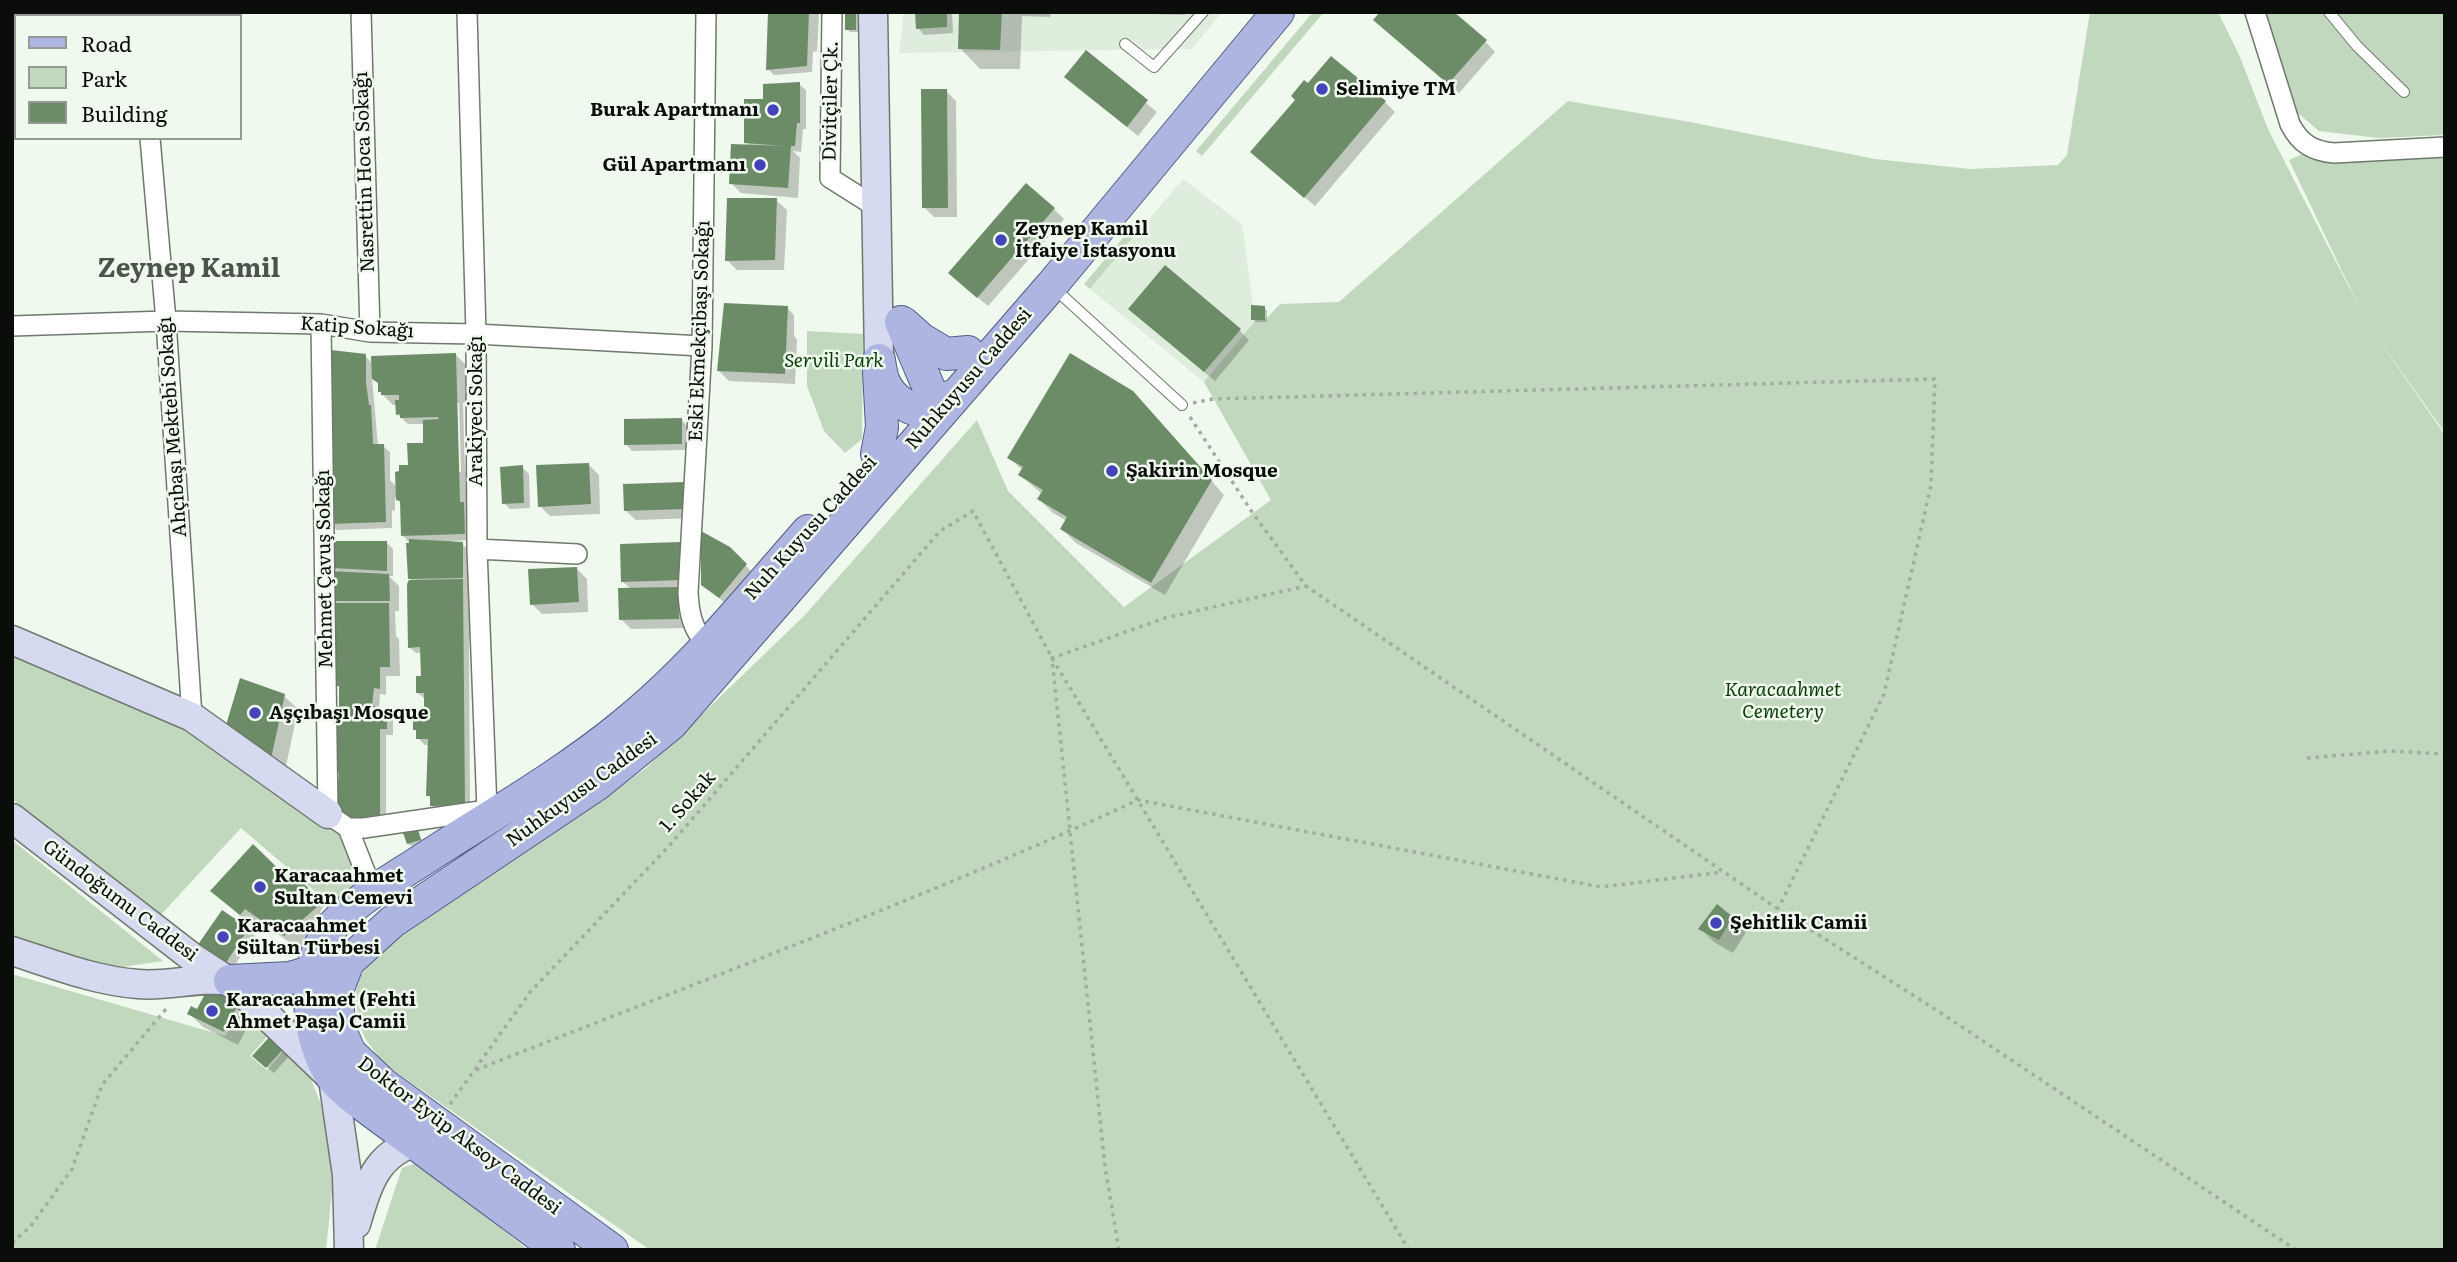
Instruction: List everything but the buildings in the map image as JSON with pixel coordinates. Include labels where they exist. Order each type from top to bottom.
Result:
[{"type":"main road","points":[[1051,271],[1253,12]]},
{"type":"main road","name":"Nuhkuyusu Caddesi","points":[[348,962],[392,922],[596,785],[671,724],[934,405],[1278,12]]},
{"type":"main road","name":"Nuh Kuyusu Caddesi","points":[[311,974],[323,939],[333,925],[373,892],[488,813],[580,757],[622,727],[664,690],[877,454],[934,405],[968,352],[1019,294],[1051,271]]},
{"type":"main road","points":[[901,322],[920,339],[946,354],[968,352]]},
{"type":"main road","points":[[878,360],[887,388],[899,402],[934,405],[901,322]]},
{"type":"main road","points":[[877,454],[882,427],[878,360]]},
{"type":"main road","points":[[230,981],[262,981],[311,974],[348,962]]},
{"type":"main road","name":"Doktor Eyüp Aksoy Caddesi","points":[[348,962],[337,991],[337,1016],[343,1040],[356,1060],[559,1250]]},
{"type":"main road","name":"Doktor Eyüp Aksoy Caddesi","points":[[311,974],[313,1024],[322,1057],[333,1079],[351,1096],[433,1132],[612,1250]]},
{"type":"street","points":[[40,13],[56,12]]},
{"type":"street","name":"Nasrettin Hoca Sokağı","points":[[361,12],[370,332]]},
{"type":"street","name":"Arakiyeci Sokağı","points":[[467,12],[476,334],[477,549],[488,813]]},
{"type":"street","name":"Eski Ekmekçibaşı Sokağı","points":[[706,12],[702,346],[688,592],[689,617],[707,645]]},
{"type":"street","name":"Divitçiler Çk.","points":[[832,12],[830,178],[876,207]]},
{"type":"street","points":[[873,12],[878,360]]},
{"type":"street","points":[[891,12],[895,299],[901,322]]},
{"type":"street","points":[[2255,12],[2290,124],[2296,136],[2305,144],[2318,151],[2334,153],[2445,147]]},
{"type":"street","name":"Ahçıbaşı Mektebi Sokağı","points":[[150,140],[166,321],[192,717]]},
{"type":"street","name":"Katip Sokağı","points":[[12,326],[166,321],[321,324],[370,332],[476,334],[702,346]]},
{"type":"street","name":"Mehmet Çavuş Sokağı","points":[[321,324],[338,821]]},
{"type":"street","points":[[477,549],[577,554]]},
{"type":"street","points":[[12,640],[192,717],[338,821],[365,828],[488,813]]},
{"type":"street","name":"Gündoğumu Caddesi","points":[[12,818],[193,958],[230,981],[333,1079]]},
{"type":"street","points":[[338,821],[373,892]]},
{"type":"street","points":[[12,951],[119,982],[162,985],[205,979],[230,981]]},
{"type":"street","points":[[333,1079],[347,1175],[349,1249]]},
{"type":"street","points":[[349,1249],[374,1172],[398,1148],[433,1132]]},
{"type":"lane","points":[[2329,12],[2357,46],[2404,92]]},
{"type":"lane","points":[[1125,44],[1154,68],[1202,13]]},
{"type":"lane","points":[[1051,271],[1182,405]]},
{"type":"path","points":[[1129,225],[1140,234]]},
{"type":"path","points":[[1777,909],[1884,694],[1931,485],[1935,379],[1227,398],[1182,405],[1252,512],[1306,586],[1777,909],[1941,1013],[2295,1250]]},
{"type":"path","name":"1. Sokak","points":[[433,1132],[531,991],[669,846],[940,531],[973,512],[1052,658]]},
{"type":"path","points":[[1052,658],[1165,618],[1306,586]]},
{"type":"path","points":[[1052,658],[1409,1250]]},
{"type":"path","points":[[1052,658],[1105,1167],[1119,1250]]},
{"type":"path","points":[[2306,758],[2390,751],[2445,754]]},
{"type":"path","points":[[474,1071],[901,902],[1138,800],[1601,887],[1723,872]]},
{"type":"path","points":[[12,1242],[30,1227],[72,1169],[102,1085],[166,1009]]},
{"type":"shaded area","points":[[904,12],[1222,12],[1192,49],[899,53]]},
{"type":"shaded area","points":[[1183,179],[1242,224],[1253,305],[1265,306],[1265,320],[1256,320],[1204,382],[1090,289]]},
{"type":"green space","points":[[1313,12],[1324,12],[1202,156],[1196,151]]},
{"type":"green space","name":"Karacaahmet Cemetery","points":[[2090,12],[2218,12],[2240,57],[2268,129],[2359,307],[2289,160],[2307,152],[2445,153],[2445,433],[2365,320],[2445,435],[2445,1250],[650,1250],[396,1072],[380,1059],[365,1038],[358,1021],[356,990],[360,977],[376,953],[421,919],[577,817],[646,768],[804,616],[977,420],[1008,491],[1124,607],[1271,500],[1204,382],[1256,320],[1265,320],[1280,304],[1339,302],[1568,101],[1875,159],[1970,169],[2058,165],[2067,155]]},
{"type":"green space","points":[[2265,12],[2445,12],[2445,135],[2379,138],[2319,131],[2293,109]]},
{"type":"green space","points":[[1129,231],[1135,235],[1090,289],[1084,284]]},
{"type":"green space","name":"Servili Park","points":[[807,331],[863,334],[862,439],[845,453],[824,431],[807,386]]},
{"type":"green space","points":[[12,643],[188,715],[348,823],[361,877],[351,892],[331,905],[241,828],[158,918],[12,799]]},
{"type":"green space","points":[[12,840],[163,961],[101,970],[12,942]]},
{"type":"green space","points":[[12,974],[225,1036],[244,1004],[271,1032],[250,1056],[267,1070],[287,1047],[309,1074],[322,1107],[331,1137],[334,1172],[326,1250],[12,1250]]},
{"type":"green space","points":[[419,1162],[528,1250],[375,1250],[402,1168]]},
{"type":"place","name":"Selimiye TM","points":[[1322,89]]},
{"type":"place","name":"Burak Apartmanı","points":[[773,110]]},
{"type":"place","name":"Gül Apartmanı","points":[[760,165]]},
{"type":"place","name":"Zeynep Kamil İtfaiye İstasyonu","points":[[1001,240]]},
{"type":"place","name":"Şakirin Mosque","points":[[1112,471]]},
{"type":"place","name":"Aşçıbaşı Mosque","points":[[255,713]]},
{"type":"place","name":"Karacaahmet Sultan Cemevi","points":[[260,887]]},
{"type":"place","name":"Şehitlik Camii","points":[[1716,923]]},
{"type":"place","name":"Karacaahmet Sültan Türbesi","points":[[223,937]]},
{"type":"place","name":"Karacaahmet (Fehti Ahmet Paşa) Camii","points":[[212,1011]]},
{"type":"district","name":"Zeynep Kamil","points":[[189,269]]}]
